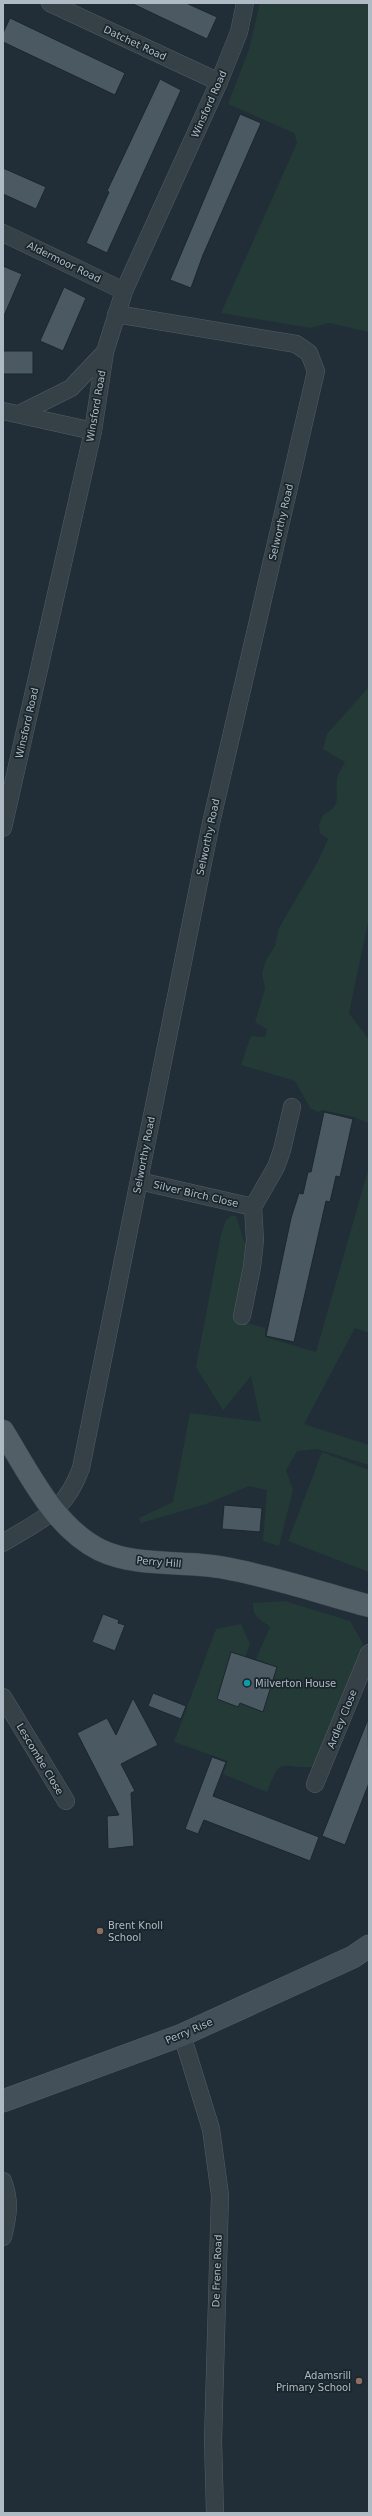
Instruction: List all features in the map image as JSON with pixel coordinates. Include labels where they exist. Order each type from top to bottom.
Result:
[{"type":"main road","name":"Perry Hill","points":[[3,1431],[54,1511],[76,1533],[100,1550],[132,1559],[224,1568],[369,1606]]},
{"type":"main road","name":"Perry Rise","points":[[3,2101],[182,2035],[353,1957],[369,1946]]},
{"type":"street","name":"Datchet Road","points":[[50,3],[219,82]]},
{"type":"street","name":"Winsford Road","points":[[3,828],[93,431],[105,352],[116,314],[124,291],[219,82],[239,32],[245,3]]},
{"type":"street","name":"Aldermoor Road","points":[[3,233],[124,291]]},
{"type":"street","name":"Selworthy Road","points":[[3,1543],[54,1511],[66,1500],[74,1488],[82,1468],[210,823],[316,372],[309,353],[296,344],[116,314]]},
{"type":"street","points":[[21,414],[71,388],[105,352]]},
{"type":"street","points":[[3,411],[93,431]]},
{"type":"street","name":"Silver Birch Close","points":[[242,1316],[252,1267],[255,1240],[252,1207],[276,1167],[282,1150],[292,1107]]},
{"type":"street","name":"Silver Birch Close","points":[[139,1181],[252,1207]]},
{"type":"street","name":"Ardley Close","points":[[315,1784],[369,1654]]},
{"type":"street","name":"Lescombe Close","points":[[3,1696],[66,1801]]},
{"type":"street","name":"De Frene Road","points":[[182,2035],[211,2129],[220,2195],[213,2441],[215,2513]]},
{"type":"street","points":[[3,2181],[9,2196],[7,2220],[3,2237]]},
{"type":"green space","points":[[260,3],[369,3],[369,332],[329,323],[310,328],[221,313],[297,143],[294,133],[228,104],[249,49]]},
{"type":"green space","points":[[369,687],[369,918],[349,1013],[369,1040],[369,1123],[354,1117],[322,1110],[318,1112],[310,1108],[295,1081],[241,1065],[251,1036],[265,1037],[267,1029],[255,1022],[265,989],[262,973],[266,960],[275,946],[279,928],[318,861],[328,839],[320,833],[319,825],[323,815],[334,808],[336,804],[337,778],[345,762],[323,749],[327,734]]},
{"type":"green space","points":[[369,1167],[369,1333],[355,1328],[304,1424],[369,1445],[369,1465],[317,1449],[297,1451],[286,1470],[293,1490],[279,1546],[263,1541],[267,1490],[249,1486],[206,1504],[141,1523],[139,1518],[173,1502],[190,1413],[261,1422],[251,1376],[223,1410],[196,1367],[221,1235],[226,1220],[231,1216],[236,1216],[247,1250],[234,1319],[265,1328],[265,1337],[316,1352]]},
{"type":"green space","points":[[322,1452],[369,1470],[369,1572],[288,1541]]},
{"type":"green space","points":[[285,1601],[350,1621],[363,1644],[313,1767],[283,1766],[279,1768],[267,1792],[223,1774],[228,1761],[174,1742],[216,1629],[241,1624],[250,1644],[245,1658],[231,1652],[217,1699],[238,1707],[240,1703],[263,1712],[277,1667],[256,1659],[270,1627],[255,1615],[253,1603]]},
{"type":"building","points":[[131,3],[186,3],[217,17],[207,39]]},
{"type":"building","points":[[10,18],[125,73],[115,95],[3,42],[3,33]]},
{"type":"building","points":[[160,79],[181,90],[107,253],[86,243],[109,192],[107,191]]},
{"type":"building","points":[[240,114],[261,123],[203,255],[191,288],[170,280]]},
{"type":"building","points":[[3,168],[46,187],[36,209],[3,194]]},
{"type":"building","points":[[3,266],[22,274],[3,318]]},
{"type":"building","points":[[64,287],[86,298],[63,351],[40,341]]},
{"type":"building","points":[[3,351],[33,351],[33,374],[3,374]]},
{"type":"building","points":[[324,1112],[353,1119],[340,1177],[336,1176],[330,1202],[326,1201],[294,1342],[266,1336],[291,1218],[299,1193],[303,1194],[308,1172],[311,1172]]},
{"type":"building","points":[[224,1505],[262,1508],[260,1532],[222,1529]]},
{"type":"building","points":[[103,1614],[119,1620],[118,1623],[125,1625],[115,1651],[92,1642]]},
{"type":"building","name":"Milverton House","points":[[231,1652],[277,1667],[263,1712],[240,1703],[238,1707],[217,1699]]},
{"type":"building","points":[[153,1693],[186,1706],[181,1719],[148,1706]]},
{"type":"building","points":[[133,1698],[158,1745],[121,1764],[135,1791],[131,1793],[134,1846],[108,1849],[107,1816],[119,1815],[77,1733],[107,1718],[116,1735]]},
{"type":"building","points":[[368,1719],[369,1783],[345,1845],[322,1836]]},
{"type":"building","points":[[212,1757],[226,1762],[213,1796],[319,1837],[310,1861],[204,1820],[198,1834],[185,1829]]},
{"type":"place","name":"Milverton House","points":[[247,1683]]},
{"type":"place","name":"Brent Knoll School","points":[[100,1931]]},
{"type":"place","name":"Adamsrill Primary School","points":[[359,2381]]}]
